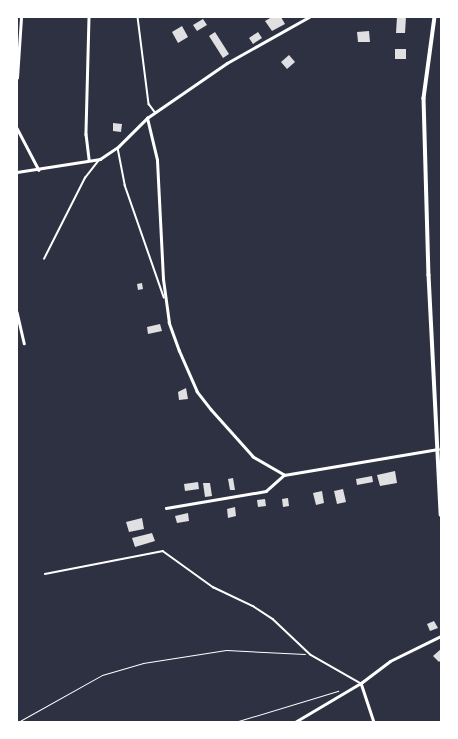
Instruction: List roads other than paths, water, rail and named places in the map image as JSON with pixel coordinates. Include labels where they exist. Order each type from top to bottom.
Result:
[{"type":"street","points":[[17,78],[21,17]]},
{"type":"street","points":[[88,17],[86,134],[89,160]]},
{"type":"street","points":[[17,172],[39,170],[100,159],[118,147],[147,118],[227,63],[309,17]]},
{"type":"street","points":[[435,17],[424,98],[429,275],[441,515]]},
{"type":"street","points":[[147,118],[156,160],[166,302],[169,323],[197,392],[253,457],[284,475]]},
{"type":"street","points":[[17,128],[39,170]]},
{"type":"street","points":[[17,312],[24,343]]},
{"type":"street","points":[[166,508],[266,491],[284,475],[438,449]]},
{"type":"street","points":[[295,722],[361,683],[390,661],[441,636]]},
{"type":"street","points":[[361,683],[374,722]]},
{"type":"lane","points":[[138,17],[149,104],[155,112]]},
{"type":"lane","points":[[118,147],[125,185],[166,302]]},
{"type":"lane","points":[[44,259],[85,178],[100,159]]},
{"type":"lane","points":[[46,574],[163,552],[213,587],[253,606],[273,620],[311,655],[361,683]]}]
